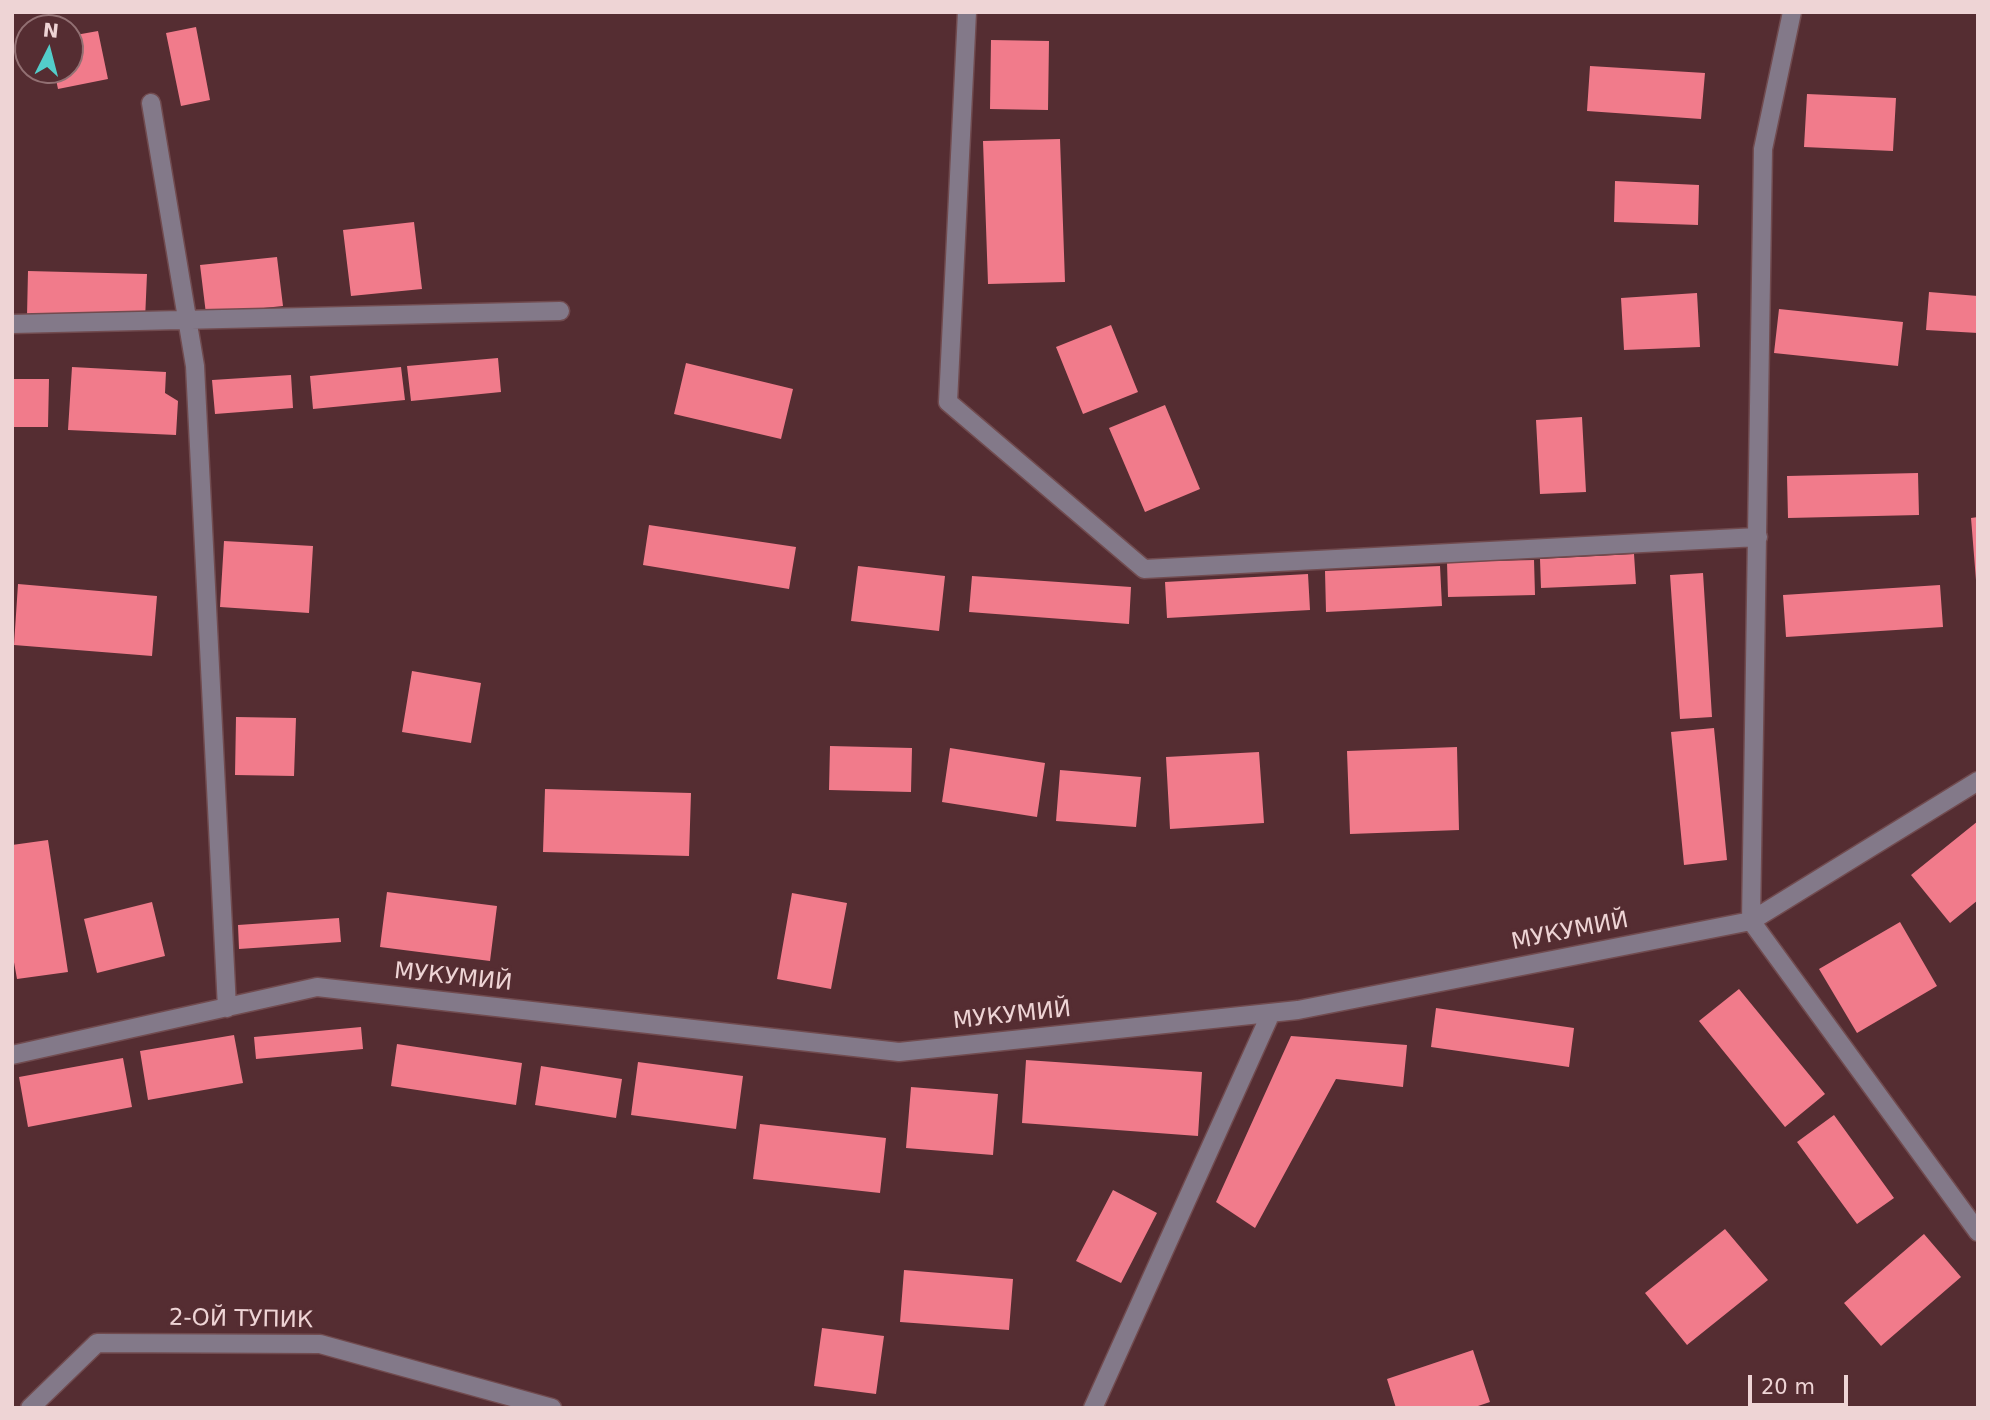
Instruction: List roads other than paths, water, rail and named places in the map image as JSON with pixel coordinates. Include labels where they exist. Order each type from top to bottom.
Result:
[{"type":"street","points":[[967,12],[948,402],[1144,569],[1758,537]]},
{"type":"street","points":[[1792,12],[1763,149],[1751,921],[1978,1232]]},
{"type":"street","points":[[151,103],[195,366],[227,1008]]},
{"type":"street","points":[[12,324],[560,311]]},
{"type":"street","name":"МУКУМИЙ","points":[[12,1055],[317,988],[899,1052],[1312,1008],[1751,921],[1978,781]]},
{"type":"street","points":[[1093,1408],[1271,1013]]},
{"type":"street","name":"2-ОЙ ТУПИК","points":[[30,1408],[97,1343],[320,1345],[552,1408]]}]
